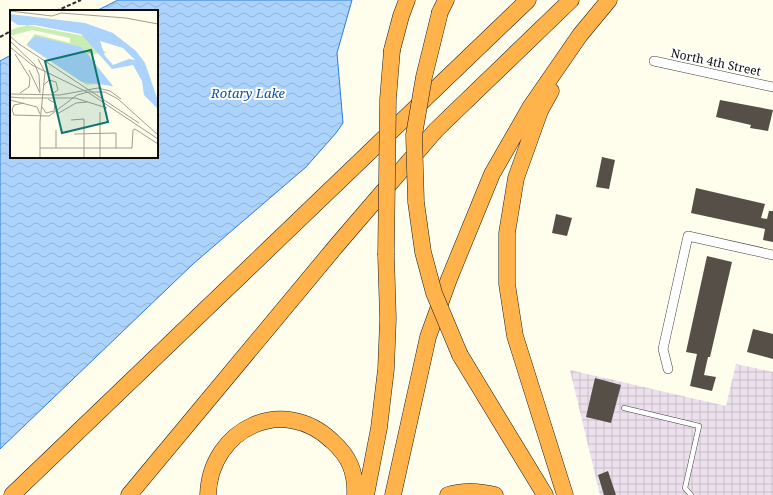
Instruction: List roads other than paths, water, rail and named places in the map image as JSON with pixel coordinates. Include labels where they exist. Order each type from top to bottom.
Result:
[{"type":"highway","points":[[366,495],[379,428],[386,369],[388,319],[386,255],[388,99],[392,50],[400,16],[407,0]]},
{"type":"highway","points":[[12,495],[528,0]]},
{"type":"highway","points":[[129,495],[336,245],[436,130],[571,0]]},
{"type":"highway","points":[[392,495],[428,337],[449,280],[492,174],[530,106],[580,35],[609,0]]},
{"type":"highway","points":[[443,6],[424,77],[414,135],[416,202],[423,252],[434,293],[460,355],[545,495]]},
{"type":"highway","points":[[565,495],[515,336],[507,284],[507,233],[516,178],[540,111],[580,35]]},
{"type":"highway","points":[[208,495],[208,483],[212,468],[224,447],[243,430],[270,420],[297,421],[311,425],[325,434],[346,456],[353,474],[355,495]]},
{"type":"highway","points":[[448,495],[472,491],[495,495]]},
{"type":"street","name":"North 4th Street","points":[[654,61],[773,87]]},
{"type":"street","points":[[668,369],[663,349],[688,236],[773,255]]},
{"type":"lane","points":[[624,408],[699,426],[685,488],[691,495]]},
{"type":"water","name":"Rotary Lake","points":[[118,0],[352,0],[337,53],[343,123],[306,167],[193,264],[0,449],[0,61],[10,56],[10,158],[158,158],[158,10],[98,10]]}]
